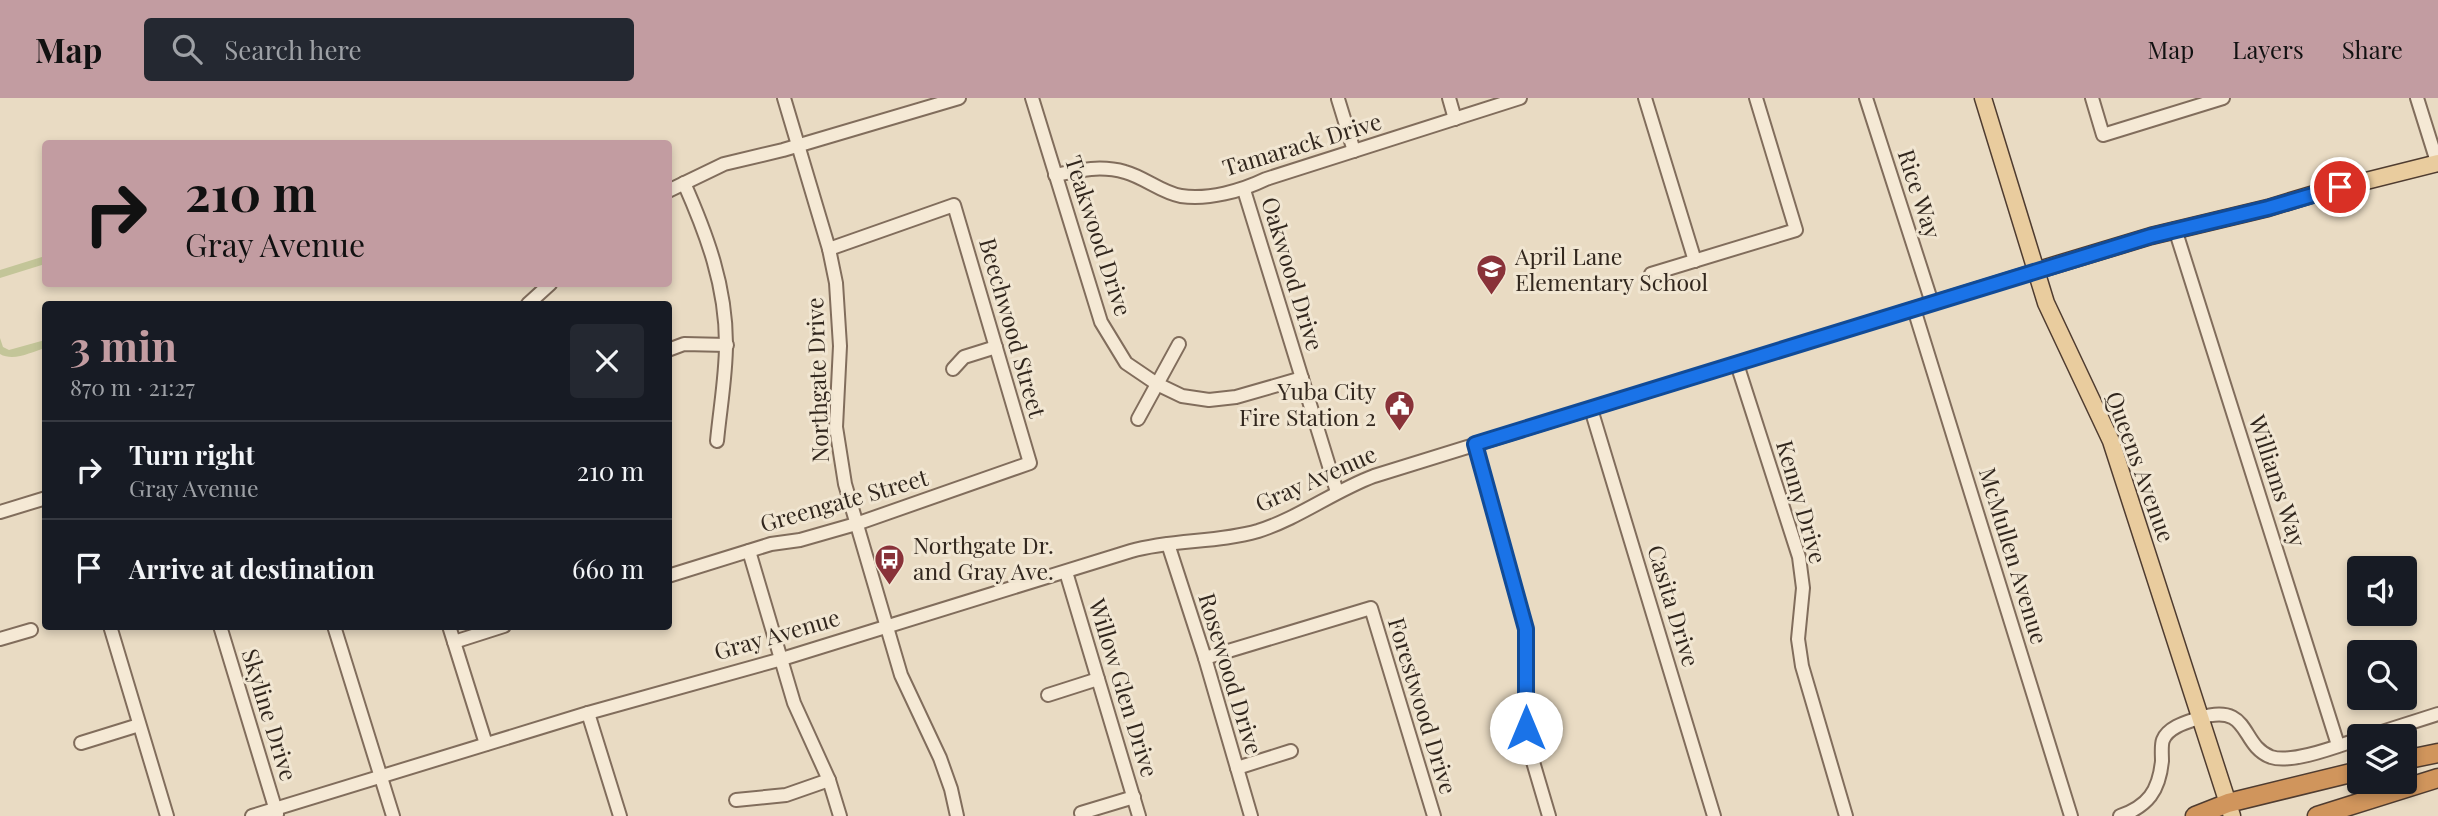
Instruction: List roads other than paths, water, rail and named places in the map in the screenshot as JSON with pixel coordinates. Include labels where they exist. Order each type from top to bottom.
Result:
[{"type":"highway","points":[[2417,757],[2438,753]]},
{"type":"highway","points":[[2195,816],[2230,810],[2347,775]]},
{"type":"highway","points":[[2317,816],[2438,778]]},
{"type":"main road","name":"Queens Avenue","points":[[1983,98],[2046,303],[2111,441],[2230,810]]},
{"type":"main road","name":"Gray Avenue","points":[[2035,271],[2175,229],[2438,164]]},
{"type":"street","name":"Northgate Drive","points":[[784,98],[829,249],[836,283],[840,346],[836,408],[838,446],[856,524],[901,675],[940,758],[957,816]]},
{"type":"street","points":[[672,189],[724,164],[959,98]]},
{"type":"street","name":"Teakwood Drive","points":[[1032,98],[1101,322],[1126,363],[1157,384],[1182,396],[1209,400],[1236,397],[1302,378]]},
{"type":"street","points":[[1449,98],[1455,119]]},
{"type":"street","name":"Tamarack Drive","points":[[1055,175],[1091,168],[1125,172],[1180,196],[1244,190],[1266,179],[1520,98]]},
{"type":"street","points":[[1646,98],[1695,261]]},
{"type":"street","points":[[1651,274],[1796,230],[1756,98]]},
{"type":"street","name":"Rice Way","points":[[1867,98],[1932,303]]},
{"type":"street","points":[[2092,98],[2103,135],[2223,98]]},
{"type":"street","points":[[2417,98],[2438,164]]},
{"type":"street","points":[[1338,99],[1354,151]]},
{"type":"street","points":[[684,183],[711,250],[723,298],[727,345],[717,441]]},
{"type":"street","name":"Oakwood Drive","points":[[1244,190],[1337,492]]},
{"type":"street","name":"Beechwood Street","points":[[829,249],[954,205],[1030,463]]},
{"type":"street","name":"Williams Way","points":[[2175,229],[2338,745]]},
{"type":"street","name":"Gray Avenue","points":[[251,816],[276,812],[381,776],[588,712],[782,659],[1142,548],[1231,537],[1259,530],[1287,520],[1337,492],[1374,476],[2035,271]]},
{"type":"street","points":[[531,301],[547,287]]},
{"type":"street","name":"McMullen Avenue","points":[[1914,309],[2071,816]]},
{"type":"street","points":[[672,348],[684,344],[727,345]]},
{"type":"street","points":[[1138,419],[1179,344]]},
{"type":"street","points":[[953,369],[964,357],[996,347]]},
{"type":"street","name":"Kenny Drive","points":[[1737,364],[1798,557],[1803,588],[1798,639],[1802,666],[1846,816]]},
{"type":"street","name":"Casita Drive","points":[[1591,409],[1714,816]]},
{"type":"street","points":[[1475,444],[1526,629],[1526,728],[1549,816]]},
{"type":"street","name":"Greengate Street","points":[[672,575],[771,544],[800,540],[856,524],[1030,463]]},
{"type":"street","points":[[0,512],[42,499]]},
{"type":"street","name":"Rosewood Drive","points":[[1168,544],[1205,658],[1251,816]]},
{"type":"street","points":[[749,551],[794,703],[829,780],[840,816]]},
{"type":"street","name":"Willow Glen Drive","points":[[1066,572],[1139,816]]},
{"type":"street","name":"Forestwood Drive","points":[[1205,658],[1371,608],[1434,816]]},
{"type":"street","points":[[0,639],[31,630]]},
{"type":"street","points":[[111,630],[167,816]]},
{"type":"street","name":"Skyline Drive","points":[[221,630],[276,812]]},
{"type":"street","points":[[335,630],[393,816]]},
{"type":"street","points":[[450,630],[486,744]]},
{"type":"street","points":[[454,642],[492,630]]},
{"type":"street","points":[[1048,695],[1098,679]]},
{"type":"street","points":[[588,712],[620,816]]},
{"type":"street","points":[[2120,816],[2135,811],[2155,790],[2161,778],[2163,740],[2171,730],[2200,718],[2219,714],[2231,716],[2242,725],[2260,750],[2270,757],[2286,760],[2347,742]]},
{"type":"street","points":[[2407,724],[2438,714]]},
{"type":"street","points":[[81,743],[139,725]]},
{"type":"street","points":[[1237,768],[1291,751]]},
{"type":"street","points":[[736,800],[786,795],[829,780]]},
{"type":"street","points":[[1081,813],[1134,797]]},
{"type":"place","name":"April Lane Elementary School","points":[[1492,297]]},
{"type":"place","name":"Yuba City Fire Station 2","points":[[1399,432]]},
{"type":"place","name":"Northgate Dr. and Gray Ave.","points":[[890,586]]}]
